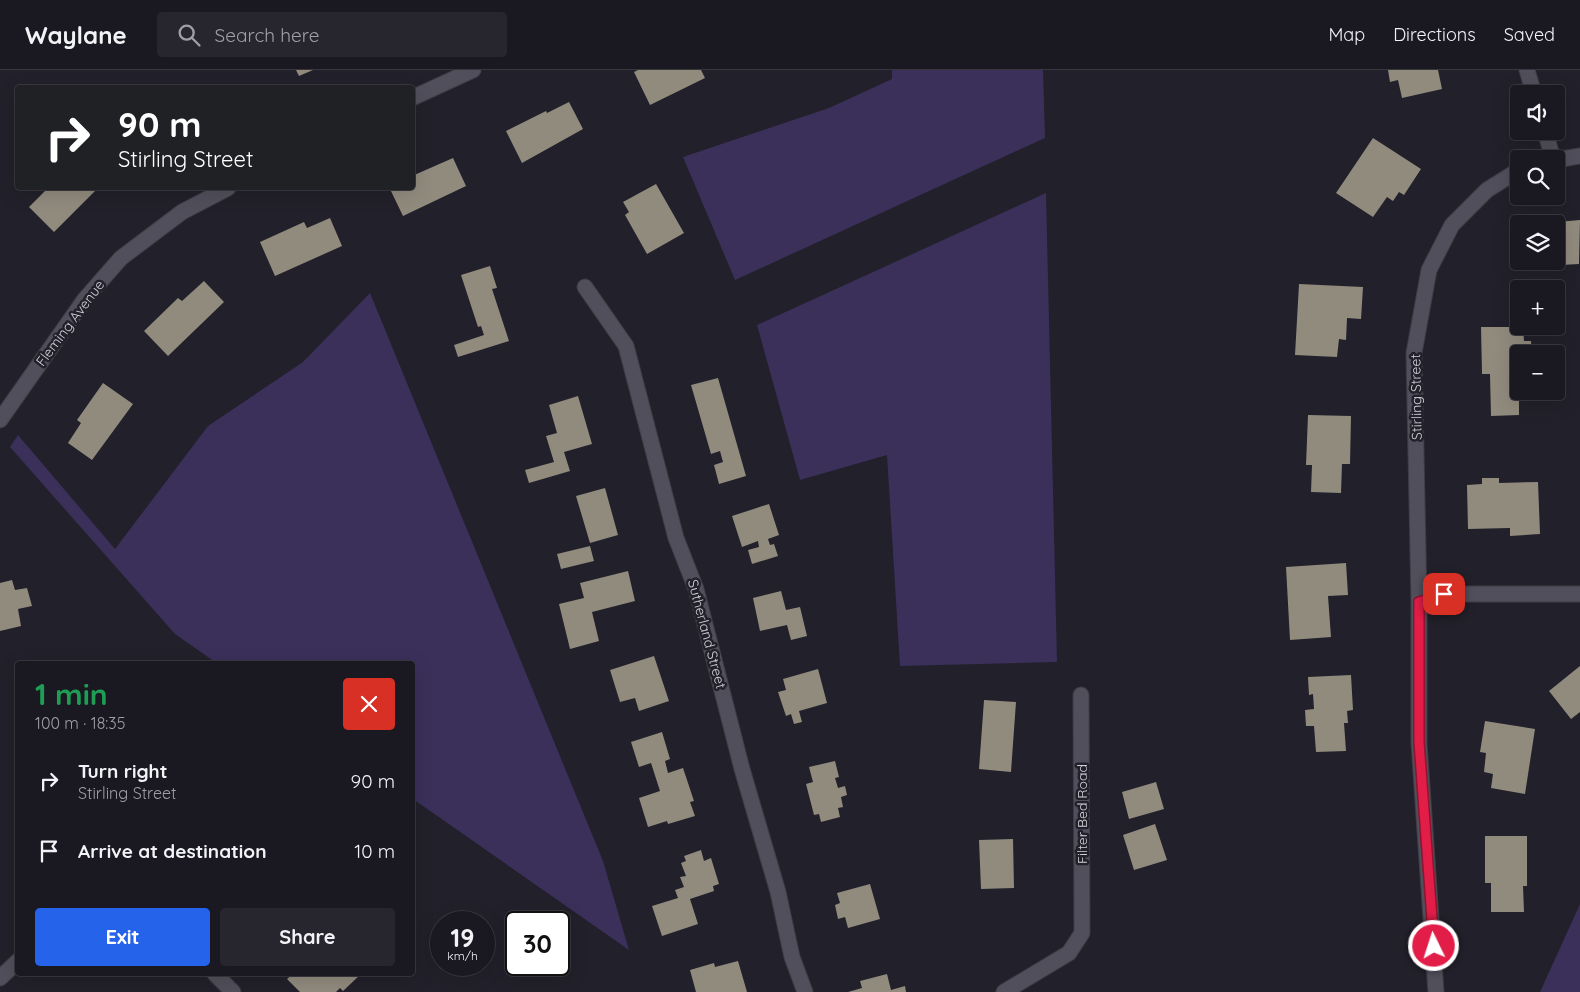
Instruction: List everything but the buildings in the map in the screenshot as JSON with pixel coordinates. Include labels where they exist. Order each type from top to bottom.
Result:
[{"type":"street","points":[[415,97],[473,70]]},
{"type":"street","points":[[1527,70],[1531,85]]},
{"type":"street","points":[[1565,158],[1580,156]]},
{"type":"street","name":"Stirling Street","points":[[1436,992],[1419,742],[1419,602],[1414,353],[1429,270],[1452,225],[1487,190],[1510,176]]},
{"type":"street","name":"Fleming Avenue","points":[[0,420],[84,299],[121,258],[182,212],[224,190]]},
{"type":"street","name":"Sutherland Street","points":[[585,287],[626,346],[676,538],[696,589],[742,769],[778,892],[792,956],[805,992]]},
{"type":"street","points":[[1419,602],[1444,594],[1580,594]]},
{"type":"street","name":"Filter Bed Road","points":[[1004,992],[1069,953],[1082,933],[1081,694]]},
{"type":"street","points":[[0,978],[15,965]]},
{"type":"street","points":[[217,976],[233,992]]},
{"type":"shaded area","points":[[892,70],[1043,70],[1045,138],[735,280],[683,157],[829,108],[892,79]]},
{"type":"shaded area","points":[[1046,193],[1057,662],[900,666],[887,455],[800,480],[757,325]]},
{"type":"shaded area","points":[[370,293],[603,861],[629,950],[415,800],[415,661],[214,661],[175,634],[10,447],[18,435],[115,549],[208,426],[303,362]]},
{"type":"shaded area","points":[[1580,904],[1580,992],[1540,992]]},
{"type":"route","points":[[1434,946],[1419,742],[1419,602],[1444,594]]}]
